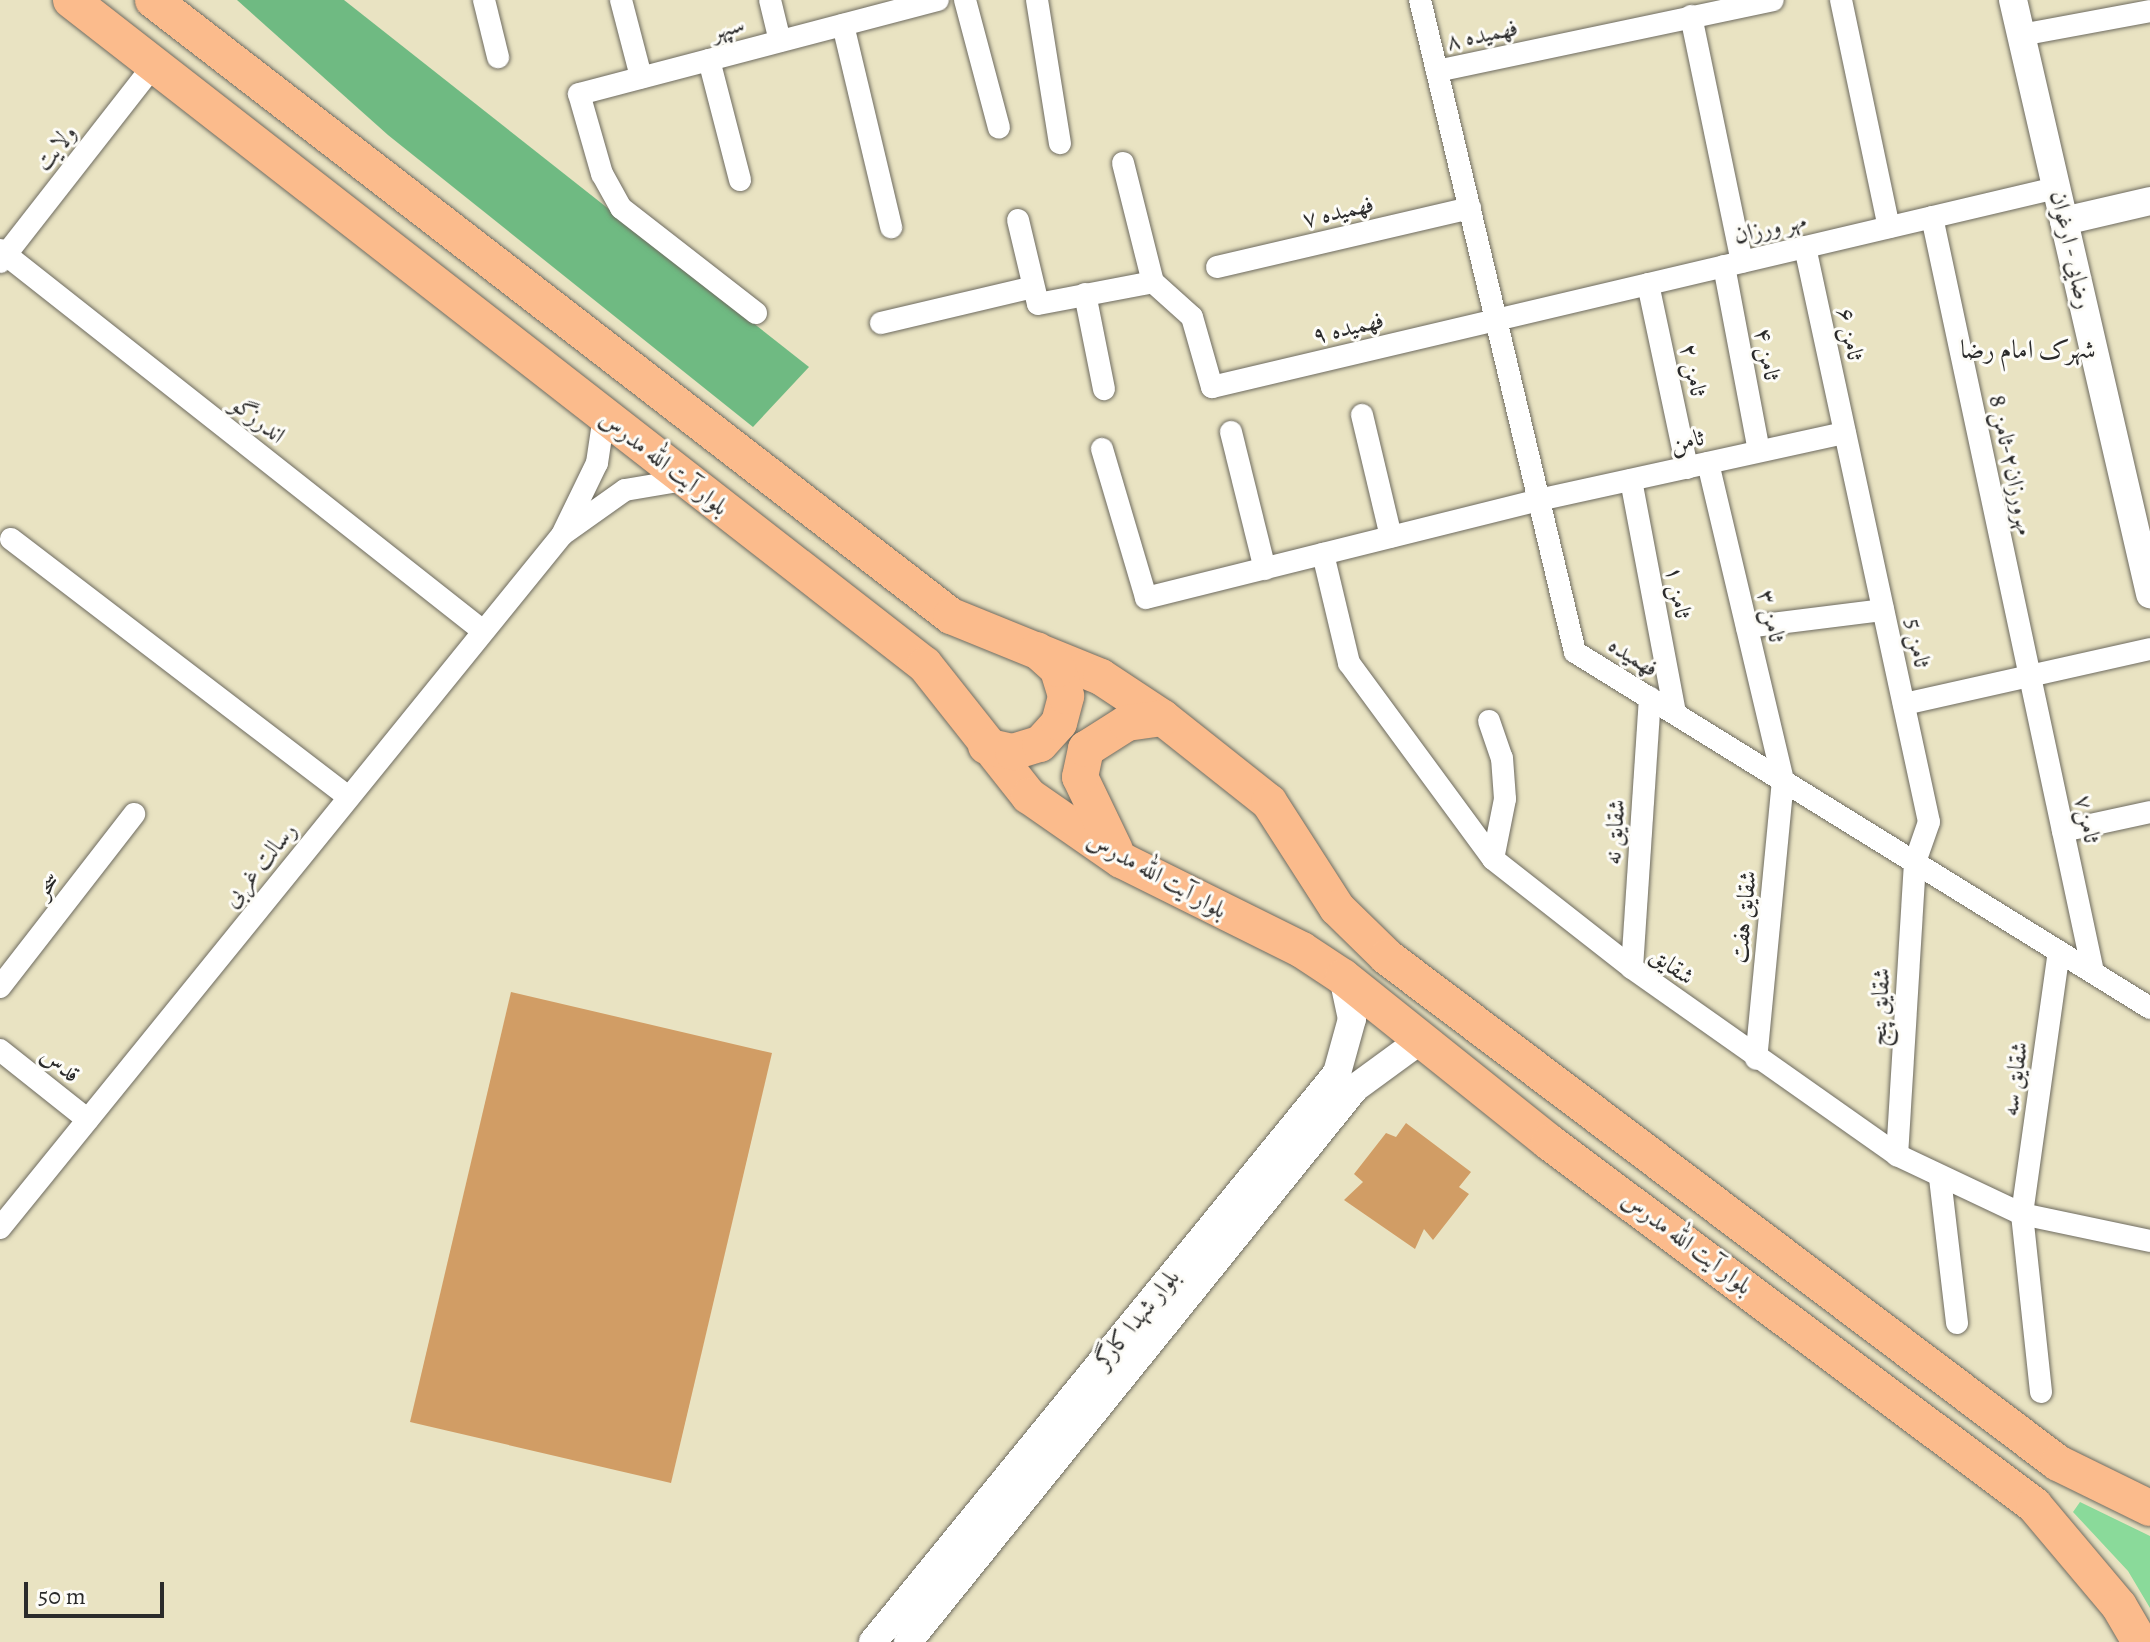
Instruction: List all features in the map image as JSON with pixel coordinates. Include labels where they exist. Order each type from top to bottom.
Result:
[{"type":"main road","name":"بلوار آیت الله مدرس","points":[[71,0],[925,665],[986,746],[1029,796],[1121,860],[1302,950],[1343,977],[1549,1142],[2034,1505],[2119,1606],[2140,1642]]},
{"type":"main road","name":"بلوار آیت الله مدرس","points":[[153,0],[951,616],[1101,677],[1163,718],[1269,802],[1337,908],[1387,957],[2058,1463],[2150,1508]]},
{"type":"main road","points":[[986,746],[1013,752],[1040,744],[1059,723],[1066,696],[1058,669],[1037,650]]},
{"type":"main road","points":[[1121,860],[1080,777],[1086,749],[1127,723],[1163,718]]},
{"type":"street","points":[[484,0],[498,57]]},
{"type":"street","points":[[621,0],[641,77]]},
{"type":"street","points":[[770,0],[780,41]]},
{"type":"street","name":"سپهر","points":[[756,313],[621,208],[602,174],[579,94],[843,25],[907,4],[938,0]]},
{"type":"street","points":[[965,0],[999,128]]},
{"type":"street","points":[[1037,0],[1060,143]]},
{"type":"street","name":"فهمیده","points":[[1420,0],[1575,652],[2150,1008]]},
{"type":"street","name":"فهمیده ۸","points":[[1437,71],[1773,0]]},
{"type":"street","points":[[1841,0],[1889,227]]},
{"type":"street","name":"رضایی - ارغوان","points":[[2013,0],[2149,582]]},
{"type":"street","points":[[2021,35],[2150,11]]},
{"type":"street","name":"ثامن ۴","points":[[1691,16],[1733,264],[1759,451]]},
{"type":"street","points":[[843,25],[891,227]]},
{"type":"street","points":[[709,60],[740,180]]},
{"type":"street","name":"ولایت","points":[[2,256],[153,66]]},
{"type":"street","points":[[1018,220],[1038,304],[1153,282],[1123,163]]},
{"type":"street","name":"مهر ورزان","points":[[1496,320],[2056,188]]},
{"type":"street","points":[[2064,221],[2150,201]]},
{"type":"street","name":"فهمیده ۷","points":[[1217,267],[1470,208]]},
{"type":"street","name":"مهرورزان۲-ثامن 8","points":[[1932,217],[2030,676]]},
{"type":"street","name":"ثامن ۶","points":[[1805,247],[1845,433]]},
{"type":"street","name":"اندرزگو","points":[[2,256],[483,631]]},
{"type":"street","name":"فهمیده ۹","points":[[1153,282],[1192,317],[1212,387],[1496,320]]},
{"type":"street","name":"ثامن ۲","points":[[1648,284],[1697,465]]},
{"type":"street","points":[[881,323],[1033,287]]},
{"type":"street","points":[[1085,294],[1104,389]]},
{"type":"street","points":[[1362,415],[1391,537]]},
{"type":"street","name":"رسالت غربی","points":[[0,1228],[562,535],[597,463],[604,416]]},
{"type":"street","points":[[1231,432],[1265,569]]},
{"type":"street","name":"ثامن","points":[[1102,449],[1146,598],[1539,500],[1845,433]]},
{"type":"street","name":"ثامن 5","points":[[1845,433],[1929,822],[1915,862]]},
{"type":"street","name":"ثامن ۳","points":[[1697,465],[1747,627],[1783,780]]},
{"type":"street","name":"رسالت غربی","points":[[562,535],[625,490],[684,480]]},
{"type":"street","name":"ثامن ۱","points":[[1631,480],[1675,713]]},
{"type":"street","points":[[11,539],[349,797]]},
{"type":"street","name":"شقایق","points":[[1323,554],[1349,663],[1493,859],[1632,968],[1756,1059],[1897,1155],[1940,1178],[2022,1214],[2150,1241]]},
{"type":"street","points":[[1747,627],[1883,610]]},
{"type":"street","points":[[1904,704],[2150,649]]},
{"type":"street","name":"ثامن۷","points":[[2030,676],[2093,972]]},
{"type":"street","name":"شقایق نه","points":[[1632,968],[1650,698]]},
{"type":"street","points":[[1489,721],[1502,758],[1505,799],[1493,859]]},
{"type":"street","name":"شقایق هفت","points":[[1756,1059],[1783,780]]},
{"type":"street","points":[[2063,831],[2150,812]]},
{"type":"street","name":"سحر","points":[[0,987],[134,814]]},
{"type":"street","name":"شقایق پنج","points":[[1897,1155],[1915,862]]},
{"type":"street","name":"شقایق سه","points":[[2041,1392],[2022,1214],[2059,952]]},
{"type":"street","name":"بلوار شهدا کارگر","points":[[873,1642],[1337,1073],[1352,1019],[1343,977]]},
{"type":"street","name":"بلوار شهدا کارگر","points":[[908,1642],[1355,1088],[1422,1039]]},
{"type":"street","name":"قدس","points":[[0,1050],[88,1120]]},
{"type":"street","points":[[1940,1178],[1957,1323]]},
{"type":"green space","points":[[237,0],[344,0],[809,367],[753,427],[388,135]]},
{"type":"green space","points":[[2080,1502],[2150,1536],[2150,1608],[2128,1571],[2073,1512]]},
{"type":"building","points":[[511,992],[772,1053],[671,1483],[410,1422]]},
{"type":"building","points":[[1406,1123],[1471,1172],[1459,1187],[1469,1194],[1433,1240],[1424,1229],[1415,1249],[1344,1200],[1363,1182],[1354,1174],[1386,1133],[1396,1137]]},
{"type":"district","name":"شهرک امام رضا","points":[[2028,350]]}]
